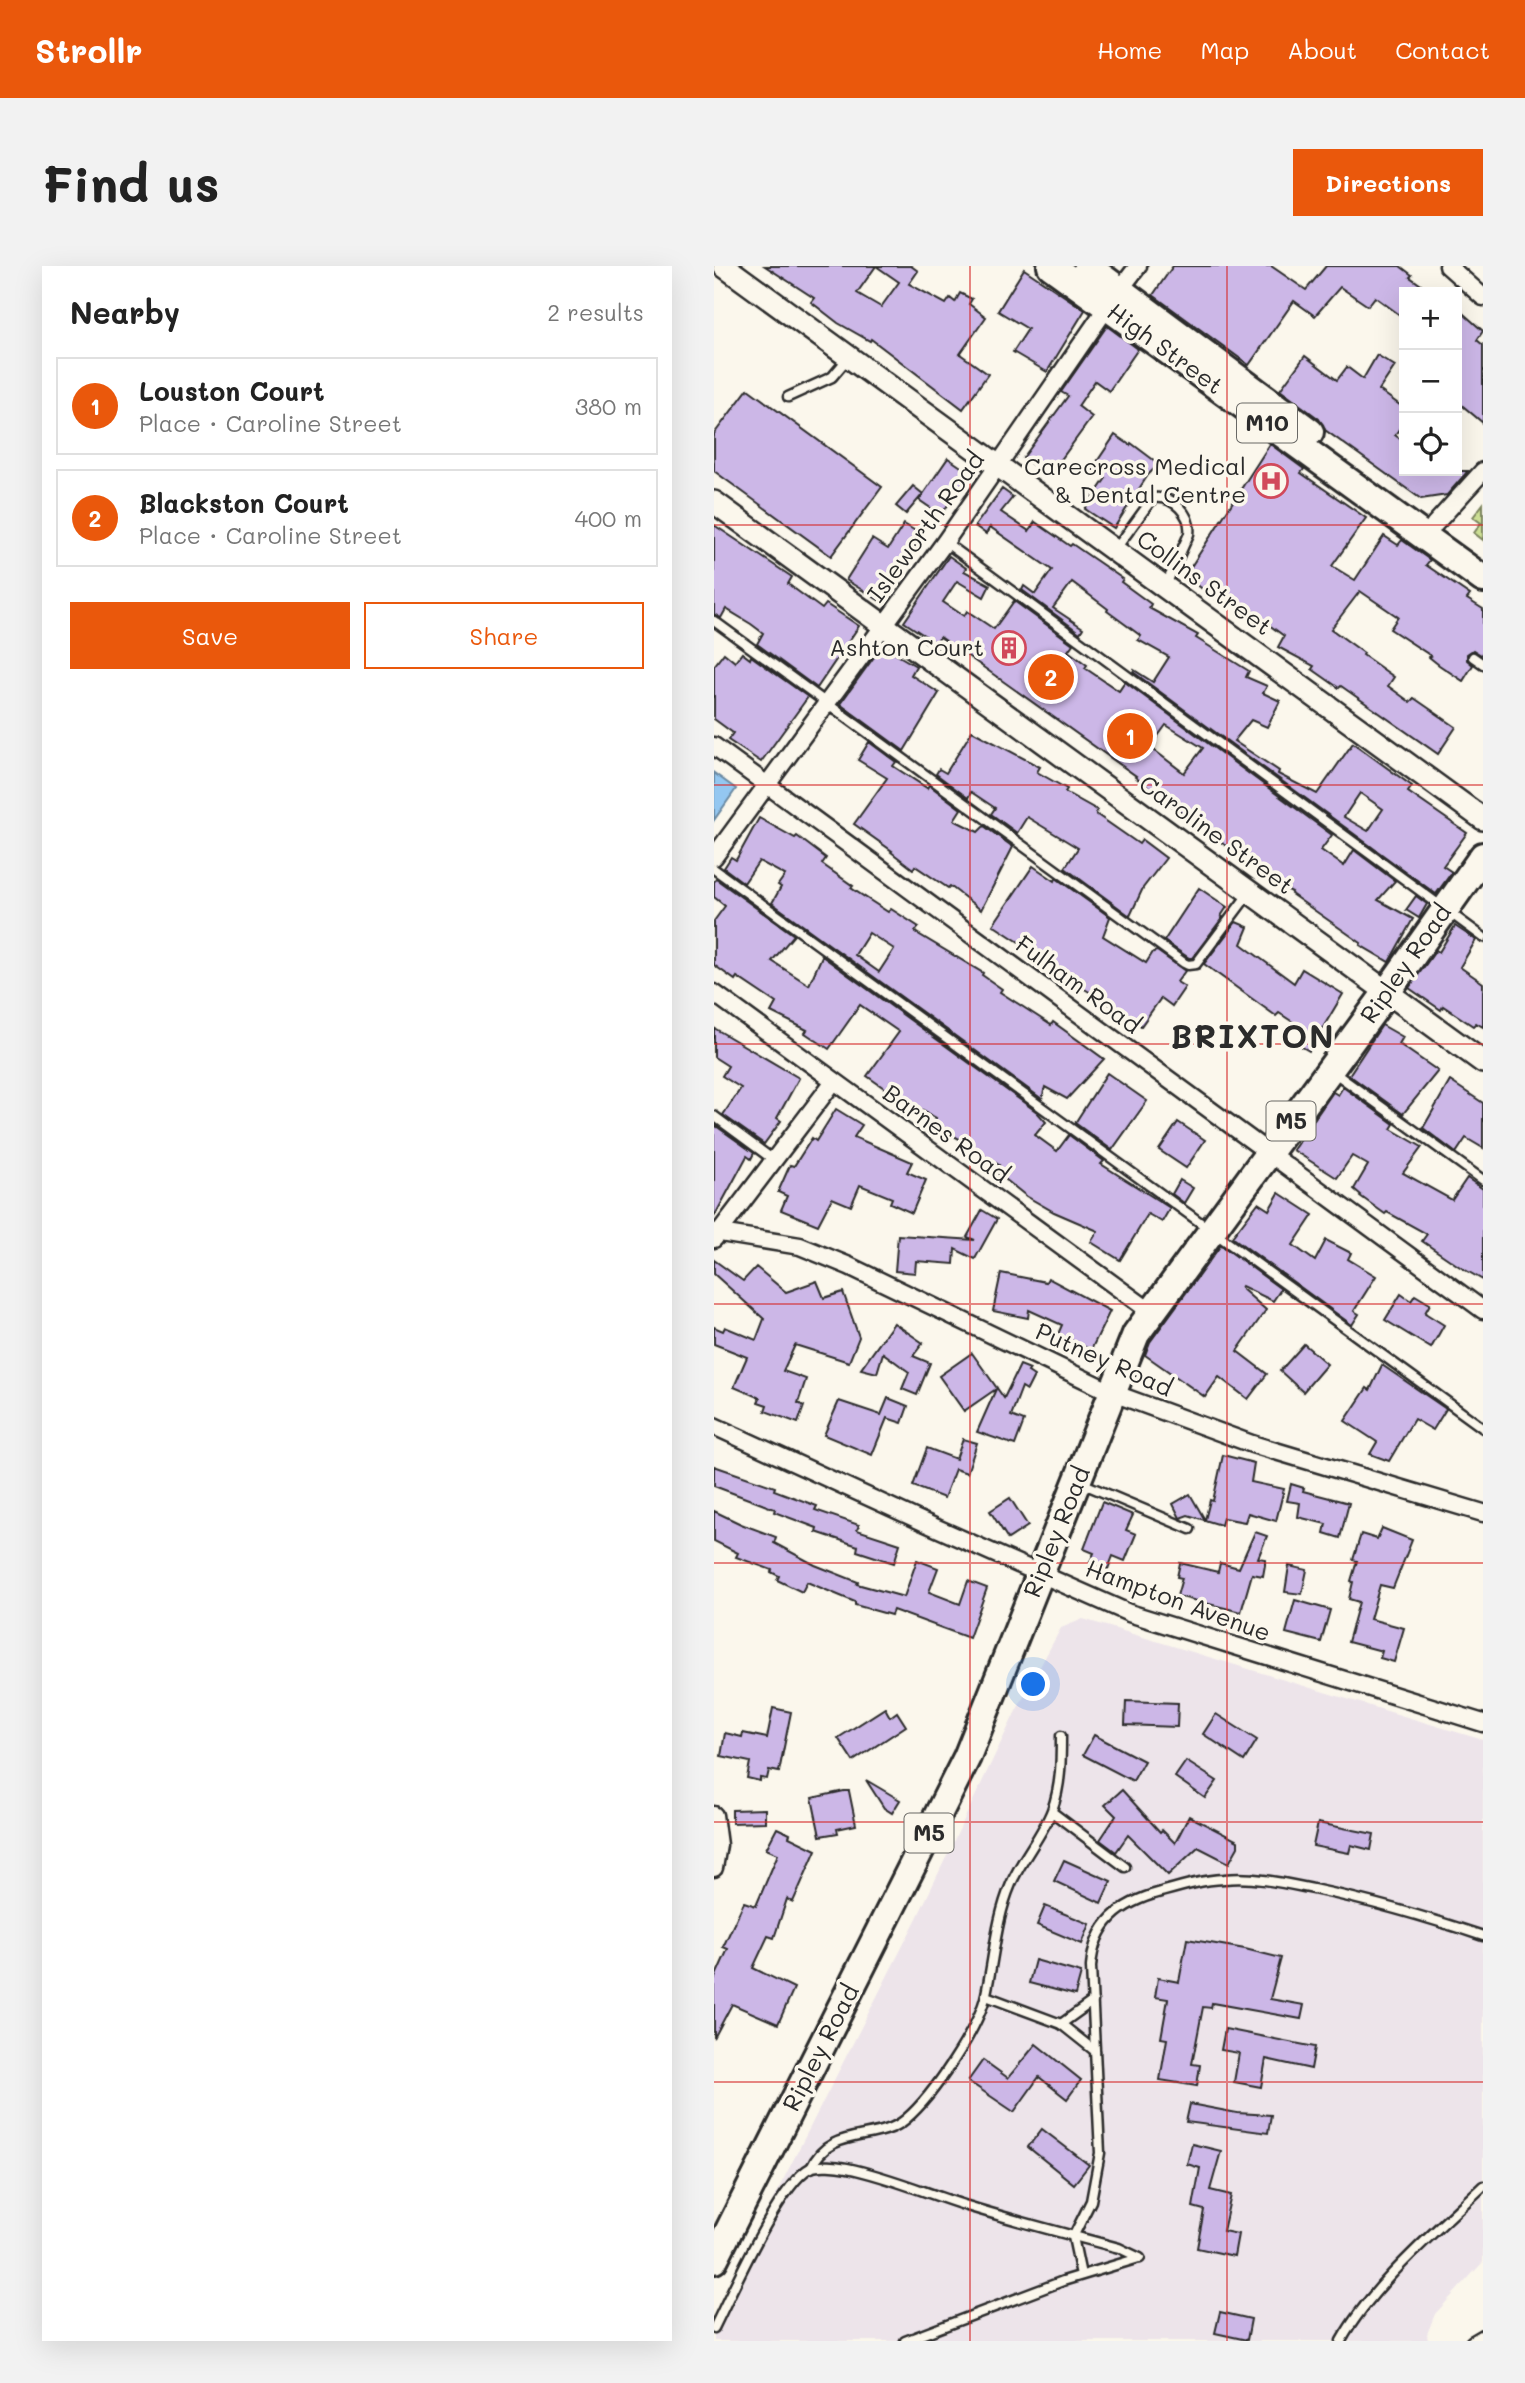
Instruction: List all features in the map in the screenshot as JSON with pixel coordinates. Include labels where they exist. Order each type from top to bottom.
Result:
[{"type":"main road","name":"High Street","points":[[1051,266],[1124,284],[1483,579]]},
{"type":"main road","name":"High Street","points":[[1087,266],[1124,284],[1483,561]]},
{"type":"main road","name":"Ripley Road","points":[[714,2260],[967,1757],[1136,1334],[1387,992],[1483,856]]},
{"type":"street","name":"Collins Street","points":[[724,266],[1483,819]]},
{"type":"street","points":[[1448,266],[1483,297]]},
{"type":"street","name":"Isleworth Road","points":[[714,857],[825,702],[945,542],[1124,284]]},
{"type":"street","points":[[1434,525],[1483,471]]},
{"type":"street","name":"Caroline Street","points":[[714,502],[1483,1062]]},
{"type":"street","name":"Fulham Road","points":[[714,746],[1483,1310]]},
{"type":"street","name":"Barnes Road","points":[[714,993],[1151,1312]]},
{"type":"street","points":[[715,1235],[775,1161],[834,1081]]},
{"type":"street","name":"Putney Road","points":[[715,1235],[770,1240],[800,1246],[1032,1353],[1113,1394],[1252,1444],[1483,1513]]},
{"type":"street","name":"Hampton Avenue","points":[[714,1426],[1129,1613],[1483,1723]]},
{"type":"street","points":[[714,1815],[718,1845],[714,1868]]},
{"type":"lane","points":[[788,397],[832,377],[849,357]]},
{"type":"lane","points":[[1115,550],[1153,498],[1170,500],[1189,519],[1190,526],[1189,534],[1165,587]]},
{"type":"lane","points":[[945,542],[1483,937]]},
{"type":"lane","points":[[714,621],[1188,965],[1196,964],[1250,892]]},
{"type":"lane","points":[[1473,657],[1483,664]]},
{"type":"lane","points":[[714,869],[1483,1428]]},
{"type":"lane","points":[[1330,1069],[1483,1180]]},
{"type":"lane","points":[[714,1116],[775,1161]]},
{"type":"lane","points":[[1076,1481],[1189,1529]]},
{"type":"lane","points":[[714,2328],[782,2197],[790,2186],[811,2168],[815,2157],[824,2148],[839,2141],[891,2127],[905,2120],[952,2062],[972,2030],[986,1996],[1000,1920],[1010,1885],[1052,1812],[1060,1781],[1061,1736]]},
{"type":"lane","points":[[1052,1812],[1125,1867]]},
{"type":"lane","points":[[1081,2275],[1073,2237],[1091,2201],[1100,2153],[1092,1949],[1104,1925],[1127,1906],[1145,1896],[1197,1882],[1224,1879],[1268,1880],[1403,1911],[1483,1936]]},
{"type":"lane","points":[[986,1996],[1061,2024],[1095,2051]]},
{"type":"lane","points":[[1061,2024],[1093,2001]]},
{"type":"lane","points":[[811,2168],[844,2167],[866,2173],[967,2206],[1119,2248],[1140,2258],[1081,2275],[905,2341]]},
{"type":"lane","points":[[1341,2341],[1354,2317],[1376,2291],[1483,2186]]},
{"type":"lane","points":[[1471,2341],[1483,2334]]},
{"type":"shaded area","points":[[1083,1619],[1483,1740],[1483,2262],[1435,2314],[1427,2334],[1428,2341],[714,2341],[714,2315],[917,1918],[1015,1713],[1061,1628]]},
{"type":"green space","points":[[1483,504],[1483,540],[1474,533],[1481,523],[1473,517]]},
{"type":"water","points":[[714,773],[736,789],[714,820]]},
{"type":"building","points":[[765,266],[876,266],[911,266],[918,271],[909,284],[946,304],[950,298],[955,302],[960,293],[972,299],[969,304],[986,317],[960,354],[988,374],[963,409],[871,339],[870,341],[838,323],[811,302],[814,298]],"holes":[[[876,266],[899,282],[881,307],[857,293]]]},
{"type":"building","points":[[1173,266],[1271,266],[1306,290],[1326,266],[1400,266],[1424,287],[1399,287],[1399,314],[1375,297],[1368,306],[1340,287],[1315,316],[1294,301],[1249,365],[1153,295]]},
{"type":"building","points":[[1024,269],[1085,310],[1047,372],[1013,352],[1028,329],[998,311]]},
{"type":"building","points":[[1462,312],[1483,331],[1477,340],[1483,345],[1483,423],[1462,405]]},
{"type":"building","points":[[1107,326],[1138,349],[1109,391],[1095,381],[1078,406],[1092,417],[1049,476],[1023,458],[1068,396],[1061,392]]},
{"type":"building","points":[[1377,355],[1395,366],[1379,390],[1399,404],[1399,429],[1395,435],[1399,438],[1399,476],[1462,476],[1462,471],[1468,471],[1447,495],[1421,499],[1325,430],[1319,419],[1280,390],[1305,356],[1337,380],[1347,367],[1363,379]]},
{"type":"building","points":[[748,389],[882,487],[831,556],[714,471],[714,434]]},
{"type":"building","points":[[1115,435],[1130,445],[1131,443],[1159,464],[1148,475],[1114,528],[1085,509],[1106,478],[1092,469]]},
{"type":"building","points":[[1270,444],[1304,469],[1301,473],[1366,518],[1332,566],[1355,580],[1384,536],[1398,545],[1402,540],[1430,560],[1426,565],[1470,595],[1467,599],[1483,609],[1483,652],[1481,655],[1473,650],[1467,654],[1467,660],[1473,665],[1463,681],[1390,629],[1398,617],[1360,591],[1331,629],[1394,677],[1388,686],[1410,702],[1414,698],[1456,727],[1438,754],[1341,686],[1339,688],[1312,669],[1314,666],[1278,647],[1284,636],[1262,618],[1229,596],[1223,604],[1185,576]]},
{"type":"building","points":[[948,458],[970,473],[941,515],[919,500]]},
{"type":"building","points":[[913,486],[923,494],[906,514],[896,506]]},
{"type":"building","points":[[1002,489],[1013,497],[1001,512],[1029,531],[1035,522],[1070,546],[1072,544],[1123,579],[1121,582],[1151,604],[1149,608],[1198,635],[1196,638],[1249,671],[1246,677],[1267,686],[1263,693],[1280,701],[1267,727],[1251,720],[1234,741],[1279,771],[1278,774],[1317,794],[1353,743],[1412,786],[1408,792],[1467,833],[1443,866],[1452,872],[1436,894],[1133,672],[1134,670],[1153,682],[1169,657],[1138,640],[1141,636],[1072,582],[1053,608],[1083,628],[1080,633],[1022,590],[1024,586],[1035,594],[1052,570],[990,527],[986,534],[975,526]],"holes":[[[1360,793],[1383,809],[1368,831],[1344,817]]]},
{"type":"building","points":[[904,524],[922,535],[880,601],[846,580],[872,539],[888,549]]},
{"type":"building","points":[[714,525],[792,577],[788,584],[822,609],[826,604],[859,626],[817,688],[757,644],[763,633],[751,624],[726,609],[721,618],[714,614]]},
{"type":"building","points":[[949,556],[966,568],[964,571],[990,585],[984,597],[957,581],[943,602],[964,616],[967,611],[994,629],[1014,601],[1073,644],[1068,651],[1087,665],[1085,668],[1119,691],[1125,682],[1332,835],[1321,850],[1344,866],[1354,850],[1395,881],[1378,900],[1413,919],[1389,962],[1360,945],[1361,943],[1291,894],[1292,892],[1262,877],[1264,873],[1197,825],[1136,776],[962,652],[940,637],[936,643],[904,622]],"holes":[[[1166,725],[1203,748],[1184,773],[1150,747]]]},
{"type":"building","points":[[882,646],[916,666],[911,675],[939,693],[904,751],[840,704]]},
{"type":"building","points":[[724,653],[735,662],[742,653],[750,659],[751,656],[808,697],[761,762],[728,740],[733,733],[714,719],[714,666]]},
{"type":"building","points":[[972,731],[1040,767],[1037,772],[1097,810],[1096,814],[1139,844],[1142,840],[1166,858],[1143,888],[1130,916],[1065,868],[1078,848],[1027,817],[1017,833],[991,814],[995,808],[971,792],[968,798],[936,774],[939,769],[946,773]]},
{"type":"building","points":[[869,742],[896,762],[893,766],[927,788],[929,785],[961,809],[954,820],[978,832],[984,826],[1013,847],[981,910],[950,886],[948,888],[915,866],[913,869],[854,824],[887,778],[858,760]]},
{"type":"building","points":[[759,818],[795,838],[797,836],[826,858],[822,864],[853,886],[851,888],[888,912],[891,909],[919,927],[915,932],[983,973],[982,975],[1002,989],[1000,992],[1051,1025],[1053,1022],[1104,1059],[1067,1099],[1045,1087],[1042,1099],[772,903],[781,887],[778,885],[785,875],[759,861],[744,883],[724,868],[731,857],[736,860]],"holes":[[[869,933],[894,949],[879,972],[855,955]]]},
{"type":"building","points":[[1033,866],[1055,881],[1056,878],[1110,917],[1103,936],[1146,963],[1153,952],[1157,951],[1185,971],[1177,982],[1185,987],[1172,1006],[1161,998],[1141,1026],[1076,984],[1074,987],[1045,966],[1048,961],[993,925]]},
{"type":"building","points":[[716,879],[794,935],[772,961],[809,985],[822,956],[1037,1112],[1046,1122],[1035,1135],[1057,1151],[1069,1135],[1104,1161],[1101,1164],[1170,1208],[1162,1222],[1148,1214],[1120,1260],[1091,1242],[1098,1231],[1054,1212],[1026,1196],[995,1171],[999,1165],[966,1145],[967,1143],[933,1125],[936,1118],[894,1095],[867,1076],[899,1032],[860,1005],[829,1049],[805,1033],[807,1030],[771,1012],[776,1003],[714,965],[714,921],[725,906],[714,897]]},
{"type":"building","points":[[1199,888],[1227,907],[1221,916],[1223,917],[1192,958],[1189,958],[1164,941]]},
{"type":"building","points":[[1416,896],[1427,904],[1419,918],[1406,910]]},
{"type":"building","points":[[1236,922],[1248,927],[1241,944],[1294,983],[1302,969],[1343,994],[1309,1051],[1297,1044],[1305,1030],[1279,1013],[1276,1016],[1204,964]]},
{"type":"building","points":[[1455,926],[1476,940],[1460,967],[1483,983],[1483,1027],[1476,1023],[1473,1026],[1443,1006],[1441,1010],[1409,988],[1436,950],[1439,952]]},
{"type":"building","points":[[1382,1025],[1403,1037],[1399,1044],[1438,1071],[1403,1114],[1349,1075]]},
{"type":"building","points":[[714,1028],[799,1078],[777,1118],[781,1121],[764,1144],[723,1115],[741,1088],[722,1076],[728,1066],[714,1057]]},
{"type":"building","points":[[1107,1073],[1147,1101],[1112,1150],[1075,1123]]},
{"type":"building","points":[[1450,1081],[1483,1103],[1483,1148],[1466,1138],[1456,1153],[1423,1128]]},
{"type":"building","points":[[1343,1087],[1394,1124],[1391,1129],[1422,1147],[1403,1173],[1452,1200],[1467,1178],[1483,1189],[1483,1280],[1422,1241],[1427,1234],[1387,1212],[1385,1214],[1360,1196],[1354,1189],[1368,1165],[1352,1156],[1337,1178],[1293,1150],[1333,1092],[1338,1095]]},
{"type":"building","points":[[836,1109],[862,1125],[854,1137],[912,1162],[907,1172],[926,1180],[912,1213],[890,1203],[892,1198],[860,1185],[851,1206],[832,1198],[818,1225],[781,1210],[787,1196],[778,1192],[790,1165],[794,1166],[812,1138],[816,1141]]},
{"type":"building","points":[[1178,1122],[1205,1140],[1186,1168],[1159,1150]]},
{"type":"building","points":[[716,1126],[754,1153],[751,1159],[747,1156],[714,1217],[714,1128]]},
{"type":"building","points":[[1180,1180],[1193,1188],[1184,1203],[1172,1194]]},
{"type":"building","points":[[1279,1193],[1313,1215],[1293,1245],[1315,1261],[1326,1240],[1351,1253],[1348,1259],[1376,1276],[1354,1311],[1359,1314],[1352,1325],[1232,1237],[1258,1203],[1269,1210]]},
{"type":"building","points":[[982,1210],[997,1219],[975,1259],[955,1249],[954,1264],[916,1261],[915,1273],[895,1271],[898,1235],[975,1240],[967,1237]]},
{"type":"building","points":[[1221,1245],[1281,1289],[1273,1301],[1242,1286],[1241,1288],[1266,1310],[1237,1351],[1267,1374],[1248,1399],[1219,1377],[1205,1397],[1145,1355],[1150,1342]]},
{"type":"building","points":[[714,1260],[743,1281],[756,1267],[786,1292],[817,1281],[824,1298],[843,1292],[859,1337],[849,1362],[795,1345],[783,1371],[806,1379],[798,1403],[804,1406],[798,1423],[765,1411],[767,1405],[758,1402],[760,1398],[734,1387],[747,1357],[714,1344],[714,1327],[723,1331],[725,1327],[756,1340],[764,1319],[714,1274]]},
{"type":"building","points":[[1001,1273],[1046,1282],[1048,1278],[1110,1311],[1091,1350],[1058,1334],[1062,1325],[1029,1310],[1028,1318],[993,1311]]},
{"type":"building","points":[[1401,1294],[1411,1301],[1415,1295],[1430,1304],[1425,1313],[1444,1325],[1431,1348],[1385,1320]]},
{"type":"building","points":[[894,1323],[923,1343],[913,1356],[930,1363],[917,1395],[902,1389],[909,1372],[883,1353],[877,1373],[861,1369]]},
{"type":"building","points":[[1304,1344],[1327,1364],[1303,1392],[1280,1371]]},
{"type":"building","points":[[972,1353],[1004,1398],[1020,1365],[1030,1369],[1028,1372],[1034,1376],[1027,1390],[1022,1387],[1011,1416],[1024,1421],[1015,1445],[977,1432],[996,1389],[964,1411],[939,1376]]},
{"type":"building","points":[[1382,1365],[1446,1409],[1433,1430],[1414,1419],[1389,1461],[1370,1454],[1377,1442],[1345,1421],[1367,1388],[1370,1390]]},
{"type":"building","points":[[888,1398],[908,1406],[902,1423],[887,1418],[872,1455],[824,1435],[839,1401],[881,1415]]},
{"type":"building","points":[[963,1439],[977,1443],[967,1473],[955,1469],[944,1498],[913,1486],[927,1448],[956,1459]]},
{"type":"building","points":[[1223,1455],[1254,1463],[1251,1482],[1284,1489],[1276,1521],[1248,1513],[1245,1522],[1223,1518],[1221,1525],[1188,1515],[1180,1518],[1173,1504],[1190,1494],[1205,1520],[1210,1500],[1213,1501]]},
{"type":"building","points":[[714,1466],[775,1487],[774,1490],[817,1506],[815,1510],[859,1525],[857,1530],[900,1544],[894,1563],[857,1551],[858,1546],[816,1532],[817,1528],[774,1512],[775,1509],[714,1486]]},
{"type":"building","points":[[1291,1484],[1304,1488],[1303,1491],[1349,1503],[1340,1538],[1324,1533],[1326,1524],[1298,1517],[1300,1503],[1287,1501]]},
{"type":"building","points":[[1010,1498],[1028,1526],[1008,1539],[990,1511]]},
{"type":"building","points":[[1102,1502],[1133,1515],[1126,1530],[1136,1534],[1125,1561],[1113,1556],[1108,1569],[1090,1562],[1094,1553],[1084,1549]]},
{"type":"building","points":[[714,1511],[776,1537],[774,1543],[815,1565],[858,1582],[857,1584],[904,1597],[917,1560],[938,1568],[929,1592],[960,1604],[968,1581],[987,1588],[969,1638],[893,1610],[891,1615],[855,1605],[855,1602],[807,1582],[802,1592],[777,1580],[779,1576],[771,1572],[772,1570],[736,1557],[738,1553],[714,1541]]},
{"type":"building","points":[[1382,1528],[1412,1540],[1393,1588],[1380,1585],[1370,1619],[1404,1628],[1394,1662],[1380,1658],[1382,1651],[1348,1642],[1359,1602],[1349,1599],[1357,1561],[1353,1560],[1361,1534],[1377,1539]]},
{"type":"building","points":[[1255,1532],[1267,1536],[1258,1558],[1265,1559],[1265,1565],[1263,1576],[1252,1574],[1241,1612],[1177,1596],[1182,1578],[1177,1577],[1180,1563],[1218,1572],[1220,1563],[1239,1568]]},
{"type":"building","points":[[1289,1566],[1307,1570],[1302,1594],[1285,1592]]},
{"type":"building","points":[[1295,1600],[1330,1610],[1321,1642],[1286,1633]]},
{"type":"building","points":[[1126,1701],[1178,1703],[1177,1727],[1125,1725]]},
{"type":"building","points":[[773,1708],[791,1712],[779,1772],[769,1770],[767,1779],[760,1778],[760,1781],[747,1778],[750,1762],[721,1756],[725,1733],[742,1737],[743,1733],[767,1738]]},
{"type":"building","points":[[885,1708],[890,1717],[897,1712],[906,1726],[853,1761],[838,1738]]},
{"type":"building","points":[[1216,1714],[1257,1740],[1244,1761],[1203,1734]]},
{"type":"building","points":[[1094,1735],[1144,1761],[1133,1781],[1083,1755]]},
{"type":"building","points":[[1186,1761],[1217,1781],[1205,1798],[1175,1777]]},
{"type":"building","points":[[866,1780],[900,1800],[892,1813],[884,1808]]},
{"type":"building","points":[[1122,1790],[1160,1832],[1162,1830],[1175,1843],[1189,1816],[1238,1841],[1238,1847],[1229,1863],[1198,1847],[1168,1875],[1128,1835],[1116,1852],[1100,1840],[1116,1816],[1105,1805]]},
{"type":"building","points":[[849,1791],[856,1825],[837,1829],[838,1833],[820,1836],[812,1798]]},
{"type":"building","points":[[765,1809],[765,1822],[732,1823],[732,1810]]},
{"type":"building","points":[[1318,1823],[1374,1834],[1371,1850],[1351,1845],[1349,1853],[1313,1846]]},
{"type":"building","points":[[777,1828],[816,1850],[793,1902],[787,1899],[774,1938],[768,1936],[753,1968],[794,1988],[778,2024],[732,2004],[714,2038],[714,1980],[728,1949],[723,1947],[744,1902],[756,1906],[778,1854],[766,1849]]},
{"type":"building","points":[[1064,1860],[1111,1881],[1101,1903],[1054,1881]]},
{"type":"building","points":[[1045,1906],[1090,1924],[1082,1944],[1037,1925]]},
{"type":"building","points":[[1187,1939],[1281,1958],[1270,1999],[1304,2005],[1301,2019],[1212,2003],[1211,2008],[1203,2007],[1192,2064],[1200,2065],[1197,2086],[1160,2080],[1167,2039],[1161,2038],[1168,1999],[1155,1997],[1158,1978],[1179,1982]]},
{"type":"building","points":[[1035,1960],[1081,1973],[1075,1995],[1029,1983]]},
{"type":"building","points":[[1225,2029],[1315,2047],[1311,2069],[1266,2059],[1261,2087],[1234,2082],[1239,2053],[1221,2050]]},
{"type":"building","points":[[1036,2044],[1081,2080],[1067,2099],[1039,2077],[1014,2112],[968,2081],[983,2060],[1008,2078]]},
{"type":"building","points":[[1190,2104],[1237,2113],[1271,2115],[1268,2133],[1186,2122]]},
{"type":"building","points":[[1042,2129],[1089,2165],[1074,2184],[1028,2147]]},
{"type":"building","points":[[1192,2144],[1221,2151],[1210,2190],[1231,2195],[1223,2231],[1238,2234],[1234,2256],[1197,2248],[1204,2210],[1193,2207],[1200,2168],[1187,2164]]},
{"type":"building","points":[[1220,2312],[1251,2319],[1247,2340],[1215,2333]]},
{"type":"place","name":"Carecross Medical & Dental Centre","points":[[1271,481]]},
{"type":"place","name":"Ashton Court","points":[[1009,648]]},
{"type":"place","name":"Blackston Court","points":[[1051,677]]},
{"type":"place","name":"Louston Court","points":[[1130,736]]},
{"type":"district","name":"BRIXTON","points":[[1253,1037]]}]
